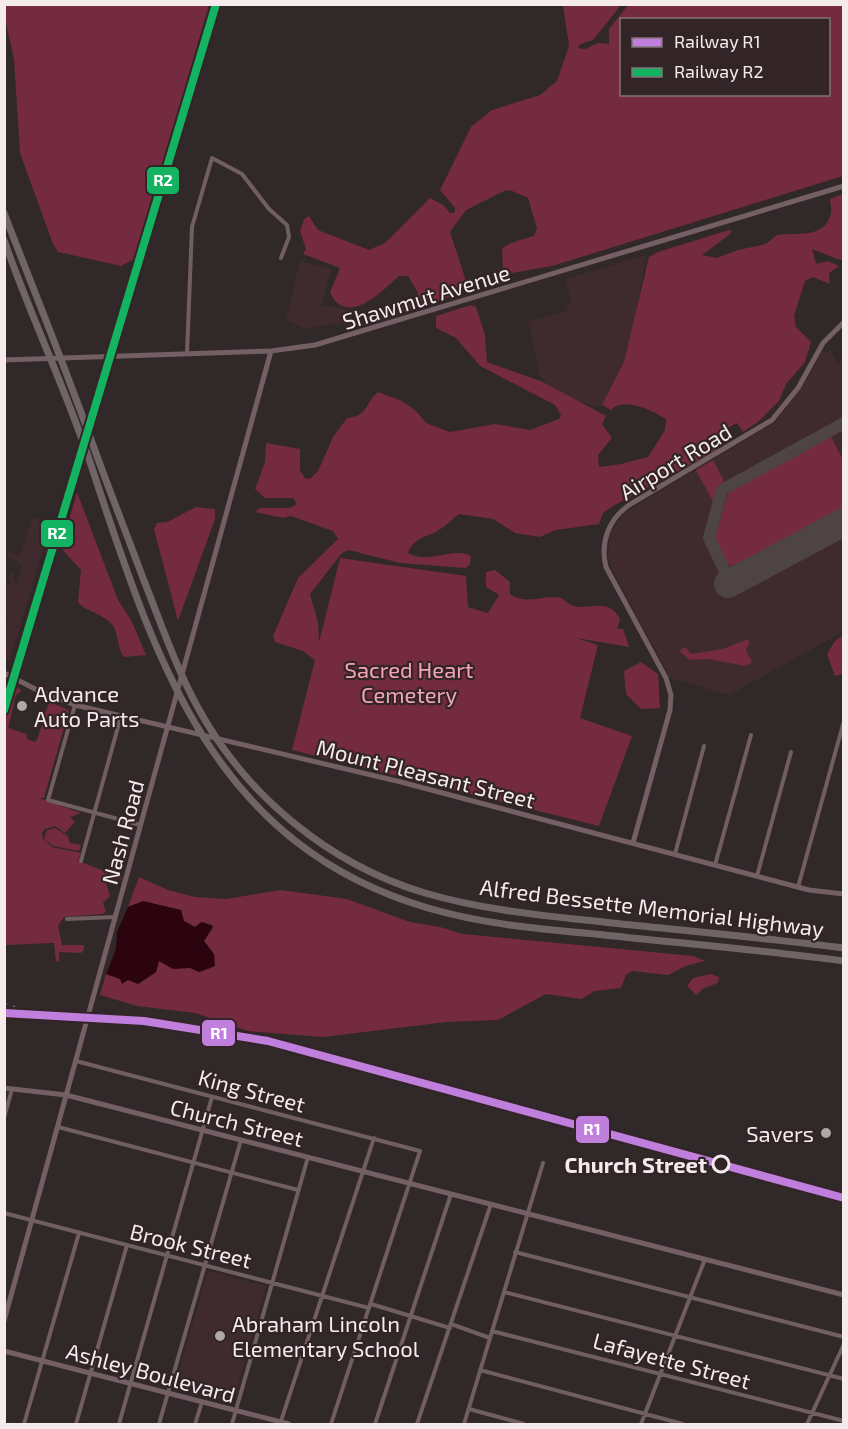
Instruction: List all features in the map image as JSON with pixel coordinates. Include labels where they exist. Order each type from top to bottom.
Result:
[{"type":"highway","name":"Alfred Bessette Memorial Highway","points":[[4,213],[169,643],[202,714],[226,751],[257,789],[286,816],[325,846],[391,881],[424,893],[475,905],[550,917],[843,948]]},
{"type":"highway","name":"Alfred Bessette Memorial Highway","points":[[4,240],[90,463],[152,635],[193,724],[223,769],[251,802],[283,831],[321,859],[376,889],[418,905],[461,917],[537,928],[843,961]]},
{"type":"highway","points":[[4,252],[21,284]]},
{"type":"main road","name":"Shawmut Avenue","points":[[4,360],[271,351],[315,345],[843,186]]},
{"type":"main road","name":"Airport Road","points":[[633,843],[668,717],[671,695],[668,682],[606,567],[603,550],[609,527],[629,505],[772,420],[798,388],[823,343],[843,322]]},
{"type":"main road","name":"Nash Road","points":[[4,1321],[271,351]]},
{"type":"main road","name":"Mount Pleasant Street","points":[[4,673],[39,691],[75,705],[231,741],[798,887],[843,894]]},
{"type":"main road","name":"Church Street","points":[[4,1089],[66,1095],[843,1295]]},
{"type":"main road","name":"Ashley Boulevard","points":[[4,1351],[289,1425]]},
{"type":"street","points":[[187,354],[192,227],[212,158],[242,174],[269,209],[287,225],[289,237],[281,258]]},
{"type":"street","points":[[75,705],[48,800],[140,825]]},
{"type":"street","points":[[81,861],[121,716]]},
{"type":"street","points":[[798,887],[843,722]]},
{"type":"street","points":[[715,865],[751,735]]},
{"type":"street","points":[[675,854],[704,746]]},
{"type":"street","points":[[757,876],[791,752]]},
{"type":"street","points":[[67,919],[115,917]]},
{"type":"street","name":"King Street","points":[[76,1061],[420,1151],[410,1183]]},
{"type":"street","points":[[4,1118],[12,1089]]},
{"type":"street","points":[[119,1425],[212,1097]]},
{"type":"street","points":[[57,1127],[298,1190]]},
{"type":"street","points":[[280,1424],[374,1138]]},
{"type":"street","points":[[159,1425],[241,1140]]},
{"type":"street","points":[[232,1425],[308,1157]]},
{"type":"street","points":[[464,1425],[543,1163]]},
{"type":"street","points":[[331,1425],[410,1183]]},
{"type":"street","points":[[375,1425],[451,1194]]},
{"type":"street","points":[[417,1425],[491,1204]]},
{"type":"street","name":"Brook Street","points":[[4,1213],[322,1296],[411,1315],[490,1338]]},
{"type":"street","points":[[24,1425],[80,1233]]},
{"type":"street","points":[[76,1425],[127,1245]]},
{"type":"street","points":[[515,1252],[843,1337]]},
{"type":"street","points":[[641,1425],[705,1259]]},
{"type":"street","points":[[504,1292],[843,1379]]},
{"type":"street","name":"Lafayette Street","points":[[492,1331],[843,1421]]},
{"type":"street","points":[[807,1425],[843,1344]]},
{"type":"street","points":[[480,1370],[682,1425]]},
{"type":"street","points":[[195,1425],[202,1402]]},
{"type":"street","points":[[469,1409],[524,1425]]},
{"type":"shaded area","points":[[646,255],[634,325],[614,401],[599,408],[551,391],[540,376],[528,322],[568,310],[566,306],[571,304],[566,279]]},
{"type":"shaded area","points":[[300,261],[331,269],[322,305],[351,310],[354,325],[345,326],[344,323],[304,328],[286,320]]},
{"type":"shaded area","points":[[823,348],[825,353],[831,350],[838,363],[843,360],[843,632],[729,695],[670,678],[611,567],[608,556],[610,533],[622,516],[631,509],[775,422],[808,378]]},
{"type":"shaded area","points":[[32,517],[51,523],[10,660],[5,659],[5,627],[8,616],[5,614],[5,585],[10,586],[8,576],[14,572],[14,582],[17,583],[22,566],[17,564],[18,561],[7,557],[9,552],[20,555]]},
{"type":"shaded area","points":[[143,901],[181,910],[184,921],[195,927],[202,922],[213,926],[204,941],[214,954],[215,966],[199,972],[190,968],[173,969],[159,961],[156,972],[138,984],[128,980],[122,984],[120,979],[106,974],[116,949],[117,932],[128,907]]},
{"type":"shaded area","name":"Abraham Lincoln Elementary School","points":[[208,1271],[266,1286],[233,1402],[174,1387]]},
{"type":"green space","points":[[4,5],[209,5],[136,258],[121,266],[58,252],[53,244],[20,153],[14,59]]},
{"type":"green space","points":[[563,5],[621,5],[593,40],[580,44],[578,48],[585,49],[598,43],[609,44],[609,29],[628,5],[843,5],[843,176],[552,266],[512,273],[503,269],[502,249],[534,236],[537,229],[528,198],[510,190],[504,191],[466,210],[450,232],[467,284],[464,292],[381,320],[369,315],[375,308],[393,310],[416,298],[418,293],[408,276],[399,276],[375,297],[356,307],[346,307],[337,303],[330,293],[340,268],[303,254],[306,249],[300,231],[304,219],[309,216],[318,230],[369,250],[385,243],[430,198],[443,205],[450,213],[454,213],[455,208],[440,190],[471,127],[492,110],[540,95],[557,81],[569,46]]},
{"type":"green space","name":"Sacred Heart Cemetery","points":[[843,194],[843,261],[812,249],[816,264],[828,261],[839,266],[829,273],[830,284],[813,277],[805,281],[794,316],[796,327],[811,342],[805,362],[786,384],[779,401],[758,422],[743,432],[737,423],[721,432],[723,442],[717,450],[613,506],[603,513],[599,524],[556,530],[540,537],[515,533],[493,519],[459,514],[442,528],[417,541],[408,553],[432,557],[464,553],[471,556],[470,565],[465,568],[400,563],[349,550],[342,553],[310,594],[318,622],[319,642],[340,558],[466,576],[468,607],[488,613],[499,595],[486,587],[486,572],[495,570],[510,582],[510,594],[522,599],[557,597],[575,607],[602,606],[612,609],[620,619],[617,629],[623,629],[629,647],[576,638],[598,645],[580,718],[632,736],[599,826],[292,750],[315,660],[303,651],[275,642],[273,636],[298,578],[338,539],[333,531],[291,516],[283,518],[255,512],[260,508],[290,508],[297,504],[293,498],[265,498],[255,489],[265,462],[266,443],[300,449],[300,470],[305,478],[310,479],[318,471],[333,437],[347,418],[363,412],[378,392],[402,401],[416,411],[426,423],[450,432],[495,424],[530,430],[559,419],[561,415],[555,405],[480,366],[456,338],[436,328],[436,316],[471,305],[476,307],[485,335],[487,362],[543,382],[606,416],[602,424],[612,438],[598,455],[599,467],[648,457],[665,430],[666,419],[638,406],[624,404],[611,410],[602,405],[624,362],[649,257],[658,252],[729,230],[732,231],[729,235],[702,255],[717,258],[738,250],[766,244],[777,235],[816,231],[828,222],[831,211],[830,199]]},
{"type":"green space","points":[[830,435],[843,460],[843,513],[742,569],[735,570],[724,559],[715,538],[728,493]]},
{"type":"green space","points":[[713,460],[724,481],[713,502],[696,470]]},
{"type":"green space","points":[[77,492],[118,600],[131,620],[146,655],[124,657],[113,626],[105,618],[86,609],[78,602],[81,570],[61,548]]},
{"type":"green space","points":[[196,507],[215,509],[215,519],[178,621],[154,529],[157,523],[167,522]]},
{"type":"green space","points":[[843,635],[843,674],[835,676],[827,654],[834,642]]},
{"type":"green space","points":[[748,639],[750,642],[746,650],[752,662],[745,666],[709,659],[690,660],[680,652],[682,648],[686,648],[691,654],[723,649]]},
{"type":"green space","points":[[641,662],[658,674],[660,708],[641,709],[626,694],[624,671]]},
{"type":"green space","points":[[16,686],[22,691],[16,695],[8,728],[27,734],[27,739],[34,742],[37,740],[49,702],[69,710],[44,798],[39,798],[81,813],[70,817],[75,822],[65,833],[55,826],[45,829],[42,833],[43,839],[52,847],[81,853],[78,861],[123,878],[106,882],[110,896],[103,903],[106,911],[103,914],[64,917],[58,926],[62,945],[84,945],[84,950],[81,953],[59,952],[59,962],[56,961],[54,943],[6,945],[4,720]]},
{"type":"green space","points":[[55,828],[68,836],[70,843],[81,845],[79,851],[53,846],[44,839],[47,830]]},
{"type":"green space","points":[[139,877],[168,890],[195,897],[226,899],[281,890],[347,899],[410,922],[463,934],[693,956],[705,961],[686,966],[668,975],[632,971],[626,975],[621,988],[595,991],[581,999],[546,994],[498,1020],[447,1022],[323,1037],[248,1031],[195,1013],[137,1006],[100,995],[106,974],[140,983],[156,972],[158,961],[165,962],[169,967],[190,968],[199,972],[213,967],[212,951],[204,941],[213,928],[212,925],[201,922],[195,927],[184,921],[181,910],[148,904],[128,907]]},
{"type":"green space","points":[[711,974],[719,977],[718,983],[704,988],[696,995],[687,986],[693,978]]},
{"type":"taxiway","points":[[731,583],[709,538],[722,490],[844,423]]},
{"type":"runway","points":[[728,584],[844,522]]},
{"type":"railway","points":[[4,710],[216,4]]},
{"type":"railway","points":[[4,1003],[28,1011],[63,1016]]},
{"type":"railway","points":[[4,1015],[28,1015]]},
{"type":"rail line","name":"R2","points":[[4,710],[216,4]]},
{"type":"rail line","name":"R1","points":[[4,1013],[144,1021],[268,1041],[844,1198]]},
{"type":"place","name":"Advance Auto Parts","points":[[22,706]]},
{"type":"place","name":"Savers","points":[[826,1133]]},
{"type":"place","name":"Church Street","points":[[721,1164]]},
{"type":"place","name":"Abraham Lincoln Elementary School","points":[[220,1336]]}]
